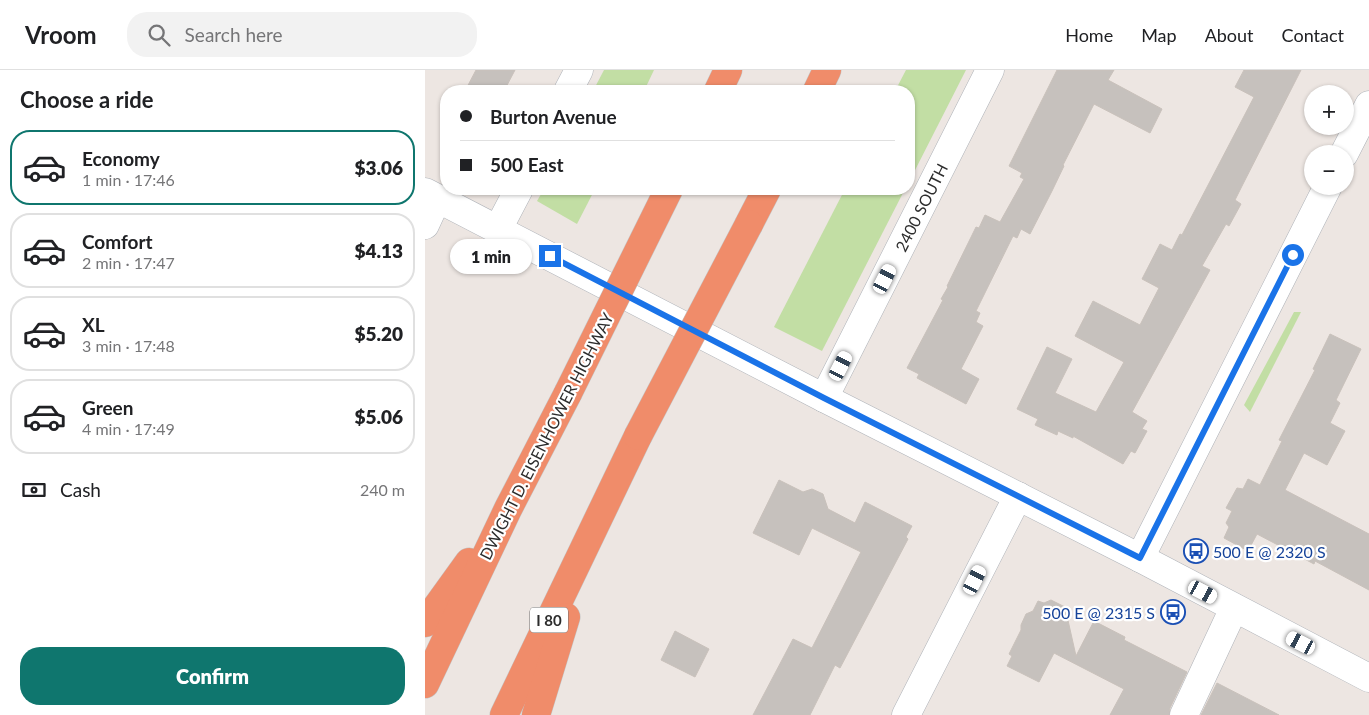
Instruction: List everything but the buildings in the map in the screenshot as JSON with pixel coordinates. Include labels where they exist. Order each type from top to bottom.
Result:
[{"type":"highway","points":[[721,85],[728,70]]},
{"type":"highway","points":[[820,85],[827,70]]},
{"type":"highway","name":"DWIGHT D. EISENHOWER HIGHWAY","points":[[425,684],[508,509],[666,195]]},
{"type":"highway","name":"I 80","points":[[504,715],[638,436],[764,195]]},
{"type":"highway","points":[[425,623],[508,509]]},
{"type":"highway","points":[[536,715],[594,525]]},
{"type":"street","points":[[572,85],[579,70]]},
{"type":"street","name":"2400 SOUTH","points":[[824,398],[990,70]]},
{"type":"street","points":[[1349,145],[1369,105]]},
{"type":"street","points":[[498,229],[516,195]]},
{"type":"street","points":[[1140,558],[1323,195]]},
{"type":"street","points":[[425,225],[431,196],[1140,558],[1369,678]]},
{"type":"street","points":[[906,715],[1017,496]]},
{"type":"street","points":[[1184,715],[1234,608]]},
{"type":"green space","points":[[604,70],[654,70],[647,85],[596,85]]},
{"type":"green space","points":[[906,70],[966,70],[915,170],[915,85],[898,85]]},
{"type":"green space","points":[[540,195],[592,195],[577,224],[537,201]]},
{"type":"green space","points":[[842,195],[902,195],[822,351],[774,327]]},
{"type":"green space","points":[[1294,312],[1301,312],[1250,412],[1244,405]]},
{"type":"place","name":"500 E @ 2320 S","points":[[1196,551]]},
{"type":"place","name":"500 E @ 2315 S","points":[[1173,612]]},
{"type":"route","points":[[550,256],[824,398],[1140,558],[1293,255]]}]
